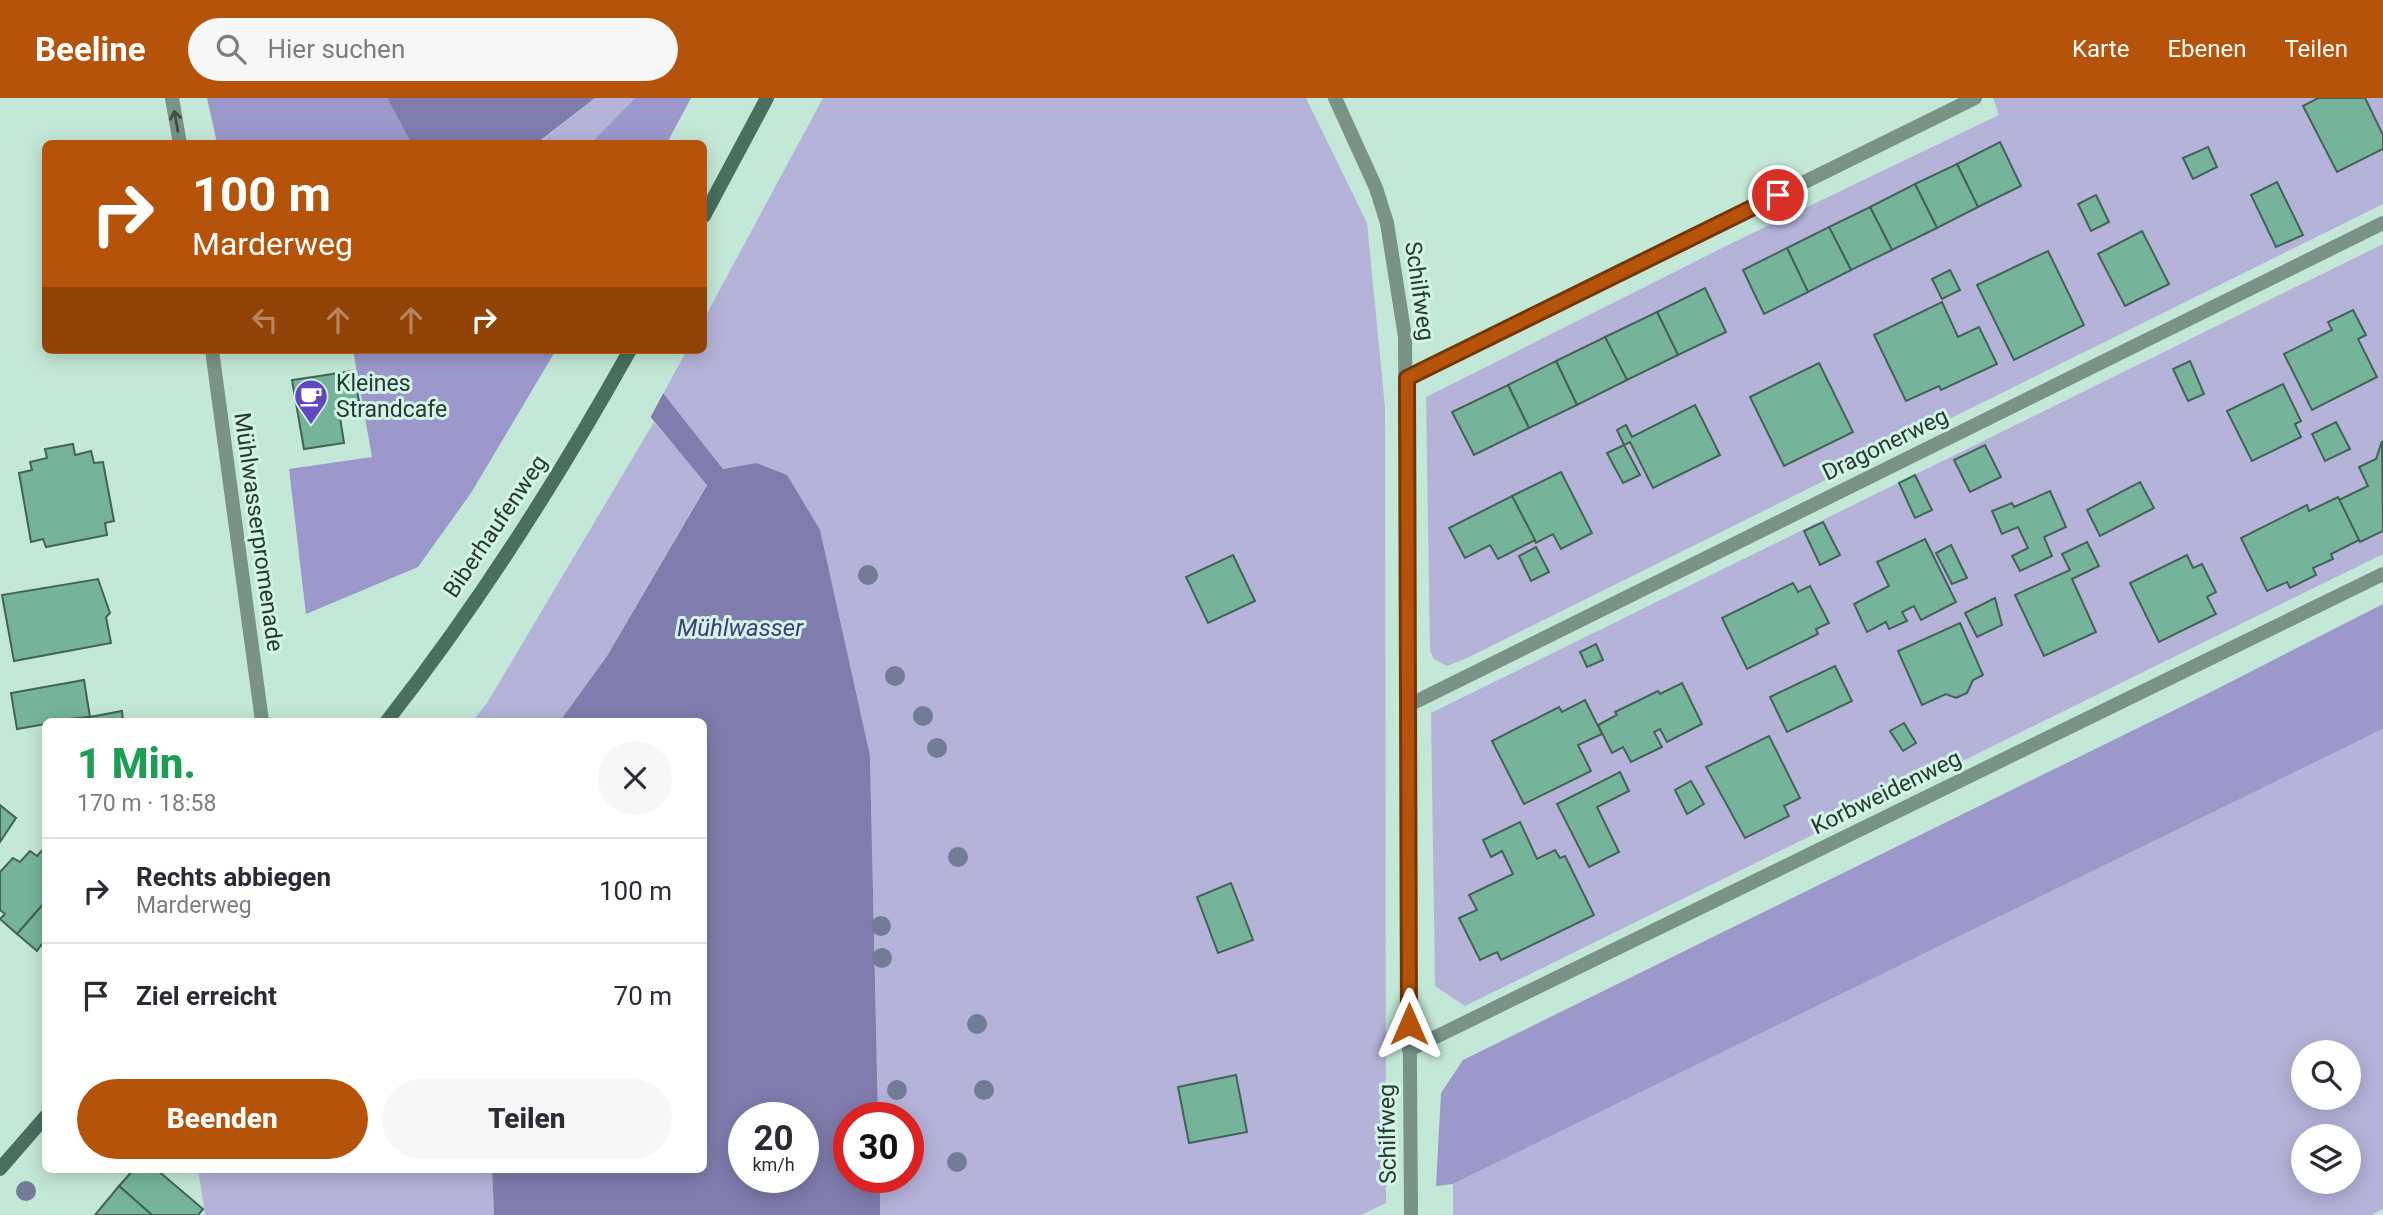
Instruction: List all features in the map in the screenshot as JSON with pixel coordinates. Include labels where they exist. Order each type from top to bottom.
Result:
[{"type":"main road","points":[[707,210],[766,98]]},
{"type":"main road","name":"Biberhaufenweg","points":[[389,718],[418,681],[524,527],[584,432],[628,354]]},
{"type":"main road","points":[[0,1169],[42,1121]]},
{"type":"street","points":[[172,98],[179,140]]},
{"type":"street","name":"Schilfweg","points":[[1335,98],[1376,188],[1387,223],[1399,287],[1407,378],[1411,1215]]},
{"type":"street","points":[[1407,378],[1975,98]]},
{"type":"street","name":"Dragonerweg","points":[[1407,706],[2383,223]]},
{"type":"street","name":"Mühlwasserpromenade","points":[[213,354],[262,718]]},
{"type":"street","name":"Korbweidenweg","points":[[1409,1050],[2383,574]]},
{"type":"shaded area","points":[[207,98],[387,98],[410,140],[216,140]]},
{"type":"shaded area","points":[[595,98],[635,98],[594,140],[542,140]]},
{"type":"shaded area","points":[[635,98],[691,98],[669,140],[594,140]]},
{"type":"shaded area","points":[[823,98],[1306,98],[1367,223],[1385,407],[1386,1203],[1361,1215],[880,1215],[880,1193],[924,1193],[924,1102],[878,1102],[870,756],[756,463],[723,469],[663,394],[685,354],[707,354],[707,313]]},
{"type":"shaded area","points":[[1993,98],[2383,98],[2383,204],[1467,658],[1447,666],[1434,659],[1430,651],[1426,397],[1732,243],[1999,115]]},
{"type":"shaded area","points":[[2383,244],[2383,554],[1465,1006],[1435,986],[1431,713]]},
{"type":"shaded area","points":[[354,354],[554,354],[471,493],[418,567],[306,614],[289,469],[372,457]]},
{"type":"shaded area","points":[[654,422],[707,484],[607,656],[562,718],[475,718],[487,703]]},
{"type":"shaded area","points":[[2383,604],[2383,729],[1453,1184],[1436,1186],[1441,1093],[1463,1060],[2209,693]]},
{"type":"shaded area","points":[[2383,729],[2383,1209],[2371,1215],[1453,1215],[1453,1184]]},
{"type":"shaded area","points":[[199,1173],[492,1173],[494,1215],[205,1215]]},
{"type":"water","points":[[387,98],[595,98],[541,140],[410,140]]},
{"type":"water","name":"Mühlwasser","points":[[598,354],[632,354],[723,469],[756,463],[787,475],[820,530],[870,756],[878,1102],[833,1102],[833,1193],[880,1193],[880,1215],[494,1215],[492,1173],[707,1173],[707,718],[562,718],[607,656],[707,485]]},
{"type":"pier","points":[[594,354],[637,354],[665,390],[649,420]]},
{"type":"building","points":[[2318,98],[2365,98],[2383,135],[2383,149],[2337,172],[2303,106]]},
{"type":"building","points":[[2000,142],[2021,186],[1978,207],[1957,164]]},
{"type":"building","points":[[2208,147],[2217,167],[2193,179],[2183,158]]},
{"type":"building","points":[[1957,164],[1978,207],[1937,228],[1915,184]]},
{"type":"building","points":[[2277,182],[2303,235],[2276,247],[2251,195]]},
{"type":"building","points":[[1915,184],[1937,228],[1892,250],[1870,207]]},
{"type":"building","points":[[2096,195],[2109,222],[2091,231],[2078,204]]},
{"type":"building","points":[[1870,207],[1892,250],[1851,270],[1829,227]]},
{"type":"building","points":[[1829,227],[1851,270],[1808,292],[1787,248]]},
{"type":"building","points":[[2142,231],[2169,284],[2125,306],[2098,254]]},
{"type":"building","points":[[1787,248],[1808,292],[1764,314],[1743,270]]},
{"type":"building","points":[[2048,251],[2084,325],[2014,360],[1977,285]]},
{"type":"building","points":[[1950,270],[1960,290],[1942,299],[1932,279]]},
{"type":"building","points":[[1705,288],[1726,332],[1678,355],[1657,312]]},
{"type":"building","points":[[1942,302],[1958,337],[1979,327],[1997,364],[1941,390],[1939,386],[1906,401],[1874,335]]},
{"type":"building","points":[[2353,310],[2366,335],[2358,339],[2377,377],[2312,410],[2284,354],[2332,330],[2328,322]]},
{"type":"building","points":[[1657,312],[1678,355],[1627,380],[1605,337]]},
{"type":"building","points":[[1605,337],[1627,380],[1577,405],[1556,361]]},
{"type":"building","points":[[1556,361],[1577,405],[1529,428],[1508,385]]},
{"type":"building","points":[[2190,361],[2204,394],[2188,401],[2173,369]]},
{"type":"building","points":[[1819,363],[1853,432],[1784,466],[1750,397]]},
{"type":"building","points":[[353,371],[359,401],[338,404],[344,443],[304,449],[292,380]]},
{"type":"building","points":[[2283,384],[2301,421],[2295,424],[2301,437],[2252,461],[2227,411]]},
{"type":"building","points":[[1508,385],[1529,428],[1474,455],[1452,412]]},
{"type":"building","points":[[1695,405],[1720,455],[1653,488],[1630,442],[1624,445],[1617,430],[1626,425],[1632,437]]},
{"type":"building","points":[[2336,422],[2350,449],[2325,461],[2312,434]]},
{"type":"building","points":[[2382,441],[2383,531],[2360,542],[2339,500],[2368,486],[2359,467],[2376,459]]},
{"type":"building","points":[[73,444],[75,455],[91,451],[94,463],[103,462],[114,521],[105,523],[107,535],[46,547],[43,539],[31,542],[19,473],[32,470],[30,462],[47,458],[45,449]]},
{"type":"building","points":[[1624,445],[1640,475],[1623,483],[1607,453]]},
{"type":"building","points":[[1985,445],[2001,477],[1970,492],[1954,460]]},
{"type":"building","points":[[1561,472],[1592,533],[1561,549],[1553,534],[1536,543],[1512,496]]},
{"type":"building","points":[[1915,475],[1932,510],[1915,518],[1899,483]]},
{"type":"building","points":[[2140,482],[2154,508],[2100,536],[2087,510]]},
{"type":"building","points":[[2050,491],[2066,527],[2044,537],[2052,556],[2020,571],[2012,556],[2028,548],[2018,527],[2002,534],[1992,511],[2012,503],[2014,507]]},
{"type":"building","points":[[1512,496],[1535,540],[1498,559],[1490,545],[1465,558],[1449,528]]},
{"type":"building","points":[[2338,497],[2359,540],[2331,554],[2333,559],[2313,568],[2316,575],[2290,588],[2287,582],[2267,591],[2241,538],[2307,505],[2309,511]]},
{"type":"building","points":[[1823,522],[1840,555],[1820,565],[1804,531]]},
{"type":"building","points":[[1925,539],[1956,602],[1921,620],[1914,606],[1902,612],[1907,621],[1889,629],[1886,622],[1867,632],[1854,604],[1889,586],[1877,562]]},
{"type":"building","points":[[2087,542],[2099,566],[2072,579],[2096,632],[2044,656],[2015,595],[2070,570],[2062,554]]},
{"type":"building","points":[[1951,545],[1967,578],[1952,584],[1936,553]]},
{"type":"building","points":[[1536,547],[1549,572],[1531,581],[1519,556]]},
{"type":"building","points":[[1233,555],[1255,601],[1208,623],[1186,577]]},
{"type":"building","points":[[2187,555],[2193,568],[2202,564],[2216,592],[2207,597],[2216,614],[2159,642],[2130,583]]},
{"type":"building","points":[[98,579],[110,613],[106,617],[111,643],[14,661],[2,595]]},
{"type":"building","points":[[1793,583],[1798,592],[1810,586],[1829,623],[1816,629],[1818,634],[1747,669],[1722,618]]},
{"type":"building","points":[[1995,598],[2002,625],[1977,637],[1965,613]]},
{"type":"building","points":[[1960,623],[1983,675],[1973,680],[1967,693],[1956,698],[1946,694],[1922,705],[1898,651]]},
{"type":"building","points":[[1596,644],[1603,660],[1587,667],[1580,652]]},
{"type":"building","points":[[1835,666],[1852,701],[1787,732],[1770,697]]},
{"type":"building","points":[[84,680],[90,717],[42,718],[42,725],[17,729],[11,693]]},
{"type":"building","points":[[1682,683],[1702,724],[1667,742],[1660,729],[1654,732],[1662,747],[1631,762],[1623,747],[1612,753],[1598,725],[1617,715],[1615,712],[1658,691],[1660,694]]},
{"type":"building","points":[[1585,700],[1602,734],[1578,745],[1591,771],[1524,804],[1492,741],[1559,707],[1562,712]]},
{"type":"building","points":[[122,711],[123,718],[84,718]]},
{"type":"building","points":[[1904,723],[1916,743],[1903,751],[1890,731]]},
{"type":"building","points":[[1769,736],[1800,798],[1784,806],[1789,816],[1745,838],[1706,767]]},
{"type":"building","points":[[1620,772],[1629,791],[1597,807],[1619,852],[1589,867],[1557,804]]},
{"type":"building","points":[[1691,781],[1704,804],[1687,814],[1675,790]]},
{"type":"building","points":[[0,805],[16,818],[0,842]]},
{"type":"building","points":[[1520,822],[1537,859],[1555,850],[1560,858],[1565,856],[1594,915],[1501,960],[1497,952],[1480,960],[1459,918],[1477,910],[1469,895],[1513,874],[1502,851],[1491,857],[1483,840]]},
{"type":"building","points":[[42,850],[42,906],[17,934],[0,919],[5,914],[0,910],[0,872],[13,858],[20,862],[30,851],[37,856]]},
{"type":"building","points":[[1231,883],[1253,940],[1218,953],[1197,897]]},
{"type":"building","points":[[42,906],[42,946],[37,951],[17,934]]},
{"type":"building","points":[[1236,1075],[1247,1132],[1189,1143],[1178,1087]]},
{"type":"building","points":[[130,1173],[161,1173],[203,1209],[198,1215],[152,1215],[119,1186]]},
{"type":"building","points":[[119,1186],[152,1215],[95,1215]]},
{"type":"place","name":"Kleines Strandcafe","points":[[311,426]]},
{"type":"route","points":[[1409,1024],[1407,378],[1778,195]]}]
